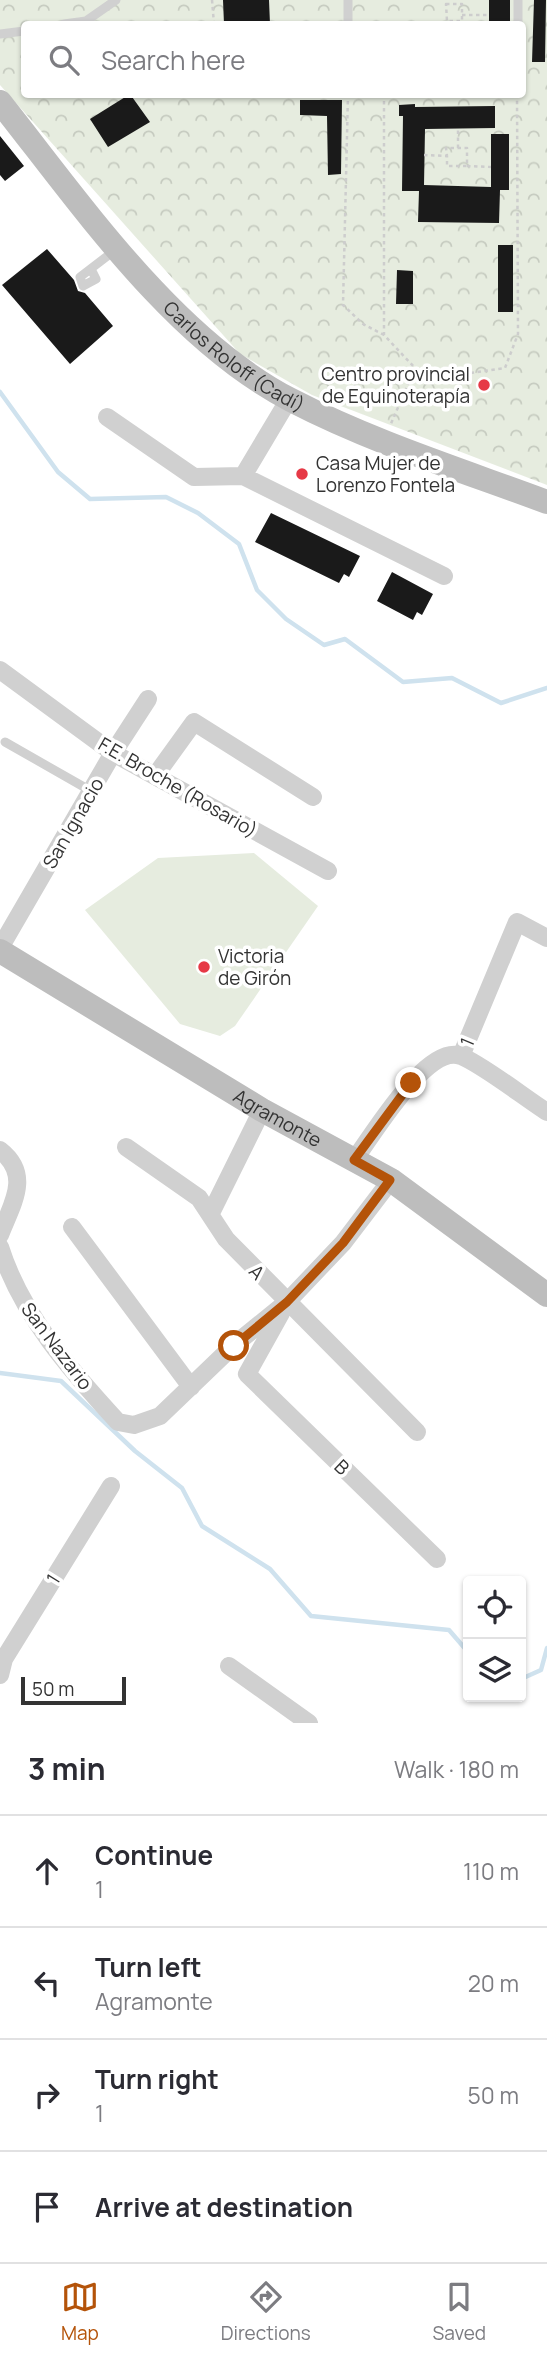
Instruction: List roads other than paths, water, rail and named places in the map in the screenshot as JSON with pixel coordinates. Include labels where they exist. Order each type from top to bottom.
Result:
[{"type":"street","name":"Carlos Roloff (Cadí)","points":[[0,102],[152,288],[212,346],[289,399],[383,442],[547,502]]},
{"type":"street","points":[[243,476],[289,399]]},
{"type":"street","points":[[107,417],[194,477],[243,476],[444,576]]},
{"type":"street","name":"F.E. Broche (Rosario)","points":[[0,670],[113,753],[328,871]]},
{"type":"street","name":"San Ignacio","points":[[0,949],[113,753],[148,699]]},
{"type":"street","points":[[155,776],[194,722],[313,797]]},
{"type":"street","name":"1","points":[[354,1160],[428,1064],[442,1055],[461,1056],[517,922],[547,938]]},
{"type":"street","name":"Agramonte","points":[[0,949],[262,1110],[390,1180],[547,1295]]},
{"type":"street","points":[[461,1056],[547,1112]]},
{"type":"street","points":[[211,1213],[262,1110]]},
{"type":"street","name":"A","points":[[126,1147],[199,1198],[226,1240],[417,1432]]},
{"type":"street","points":[[0,1150],[13,1160],[19,1185],[0,1235]]},
{"type":"street","points":[[72,1227],[191,1387],[234,1346],[287,1302],[343,1243],[390,1180]]},
{"type":"street","name":"San Nazario","points":[[0,1247],[10,1278],[27,1310],[118,1422],[134,1425],[160,1416],[191,1387]]},
{"type":"street","name":"B","points":[[287,1302],[247,1374],[438,1559]]},
{"type":"street","name":"1","points":[[1,1664],[111,1486]]},
{"type":"street","points":[[229,1666],[309,1723]]},
{"type":"lane","points":[[86,21],[116,0]]},
{"type":"lane","points":[[348,0],[348,21]]},
{"type":"lane","points":[[518,0],[518,21]]},
{"type":"lane","points":[[0,34],[21,31]]},
{"type":"lane","points":[[91,269],[118,247]]},
{"type":"lane","points":[[5,742],[91,791]]},
{"type":"waterway","points":[[0,392],[58,472],[90,499],[166,497],[198,513],[239,544],[257,590],[286,619],[324,645],[345,639],[403,682],[452,678],[501,703],[547,688]]},
{"type":"waterway","points":[[0,1373],[61,1381],[135,1451],[182,1488],[202,1526],[270,1569],[311,1616],[449,1630],[463,1646]]},
{"type":"waterway","points":[[526,1677],[541,1670],[547,1648]]},
{"type":"place","name":"Centro provincial de Equinoterapía","points":[[484,385]]},
{"type":"place","name":"Casa Mujer de Lorenzo Fontela","points":[[302,474]]},
{"type":"place","name":"Victoria de Girón","points":[[204,967]]}]
